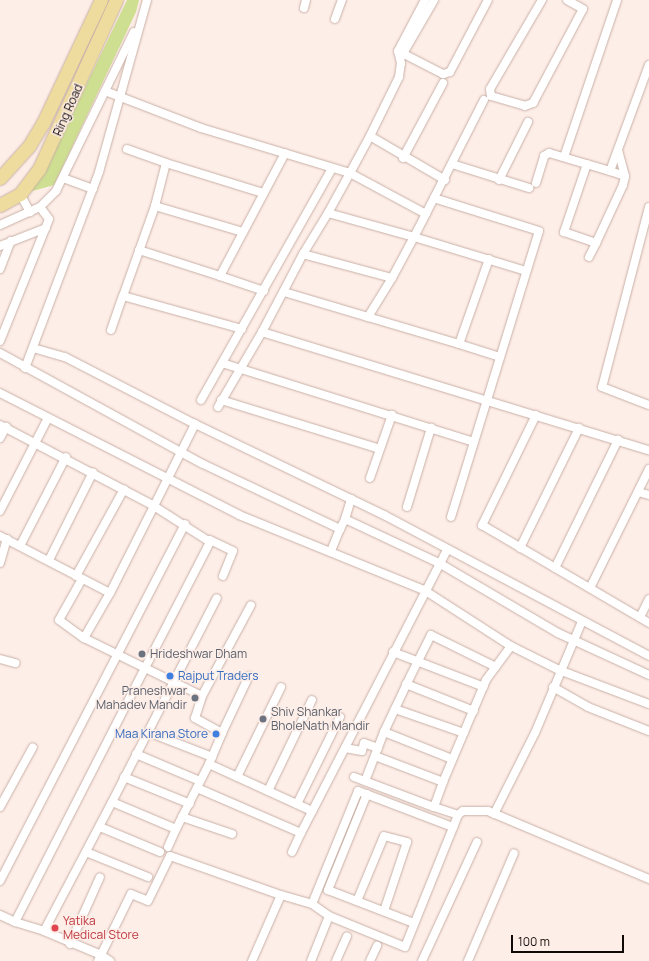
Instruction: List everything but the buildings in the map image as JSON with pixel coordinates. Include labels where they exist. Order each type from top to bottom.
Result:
[{"type":"main road","name":"Ring Road","points":[[0,178],[29,146],[43,123],[100,0]]},
{"type":"main road","name":"Ring Road","points":[[0,205],[20,194],[52,146],[116,0]]},
{"type":"street","points":[[25,368],[93,189],[121,98],[138,26],[147,0]]},
{"type":"street","points":[[335,19],[342,0]]},
{"type":"street","points":[[380,449],[219,404],[262,332],[303,254],[328,213],[370,136],[400,77],[401,54],[425,0]]},
{"type":"street","points":[[401,54],[434,0]]},
{"type":"street","points":[[401,54],[443,74],[450,72],[488,0]]},
{"type":"street","points":[[542,0],[490,89],[491,96],[525,106],[533,103],[583,9],[567,0]]},
{"type":"street","points":[[564,157],[617,0]]},
{"type":"street","points":[[0,225],[40,207],[50,199],[63,178],[138,26]]},
{"type":"street","points":[[610,171],[649,65]]},
{"type":"street","points":[[403,158],[443,83]]},
{"type":"street","points":[[105,91],[201,128],[350,173],[426,214]]},
{"type":"street","points":[[368,317],[392,278],[445,180],[484,100]]},
{"type":"street","points":[[499,180],[528,122]]},
{"type":"street","points":[[370,136],[403,158],[445,180]]},
{"type":"street","points":[[127,149],[166,163],[264,193]]},
{"type":"street","points":[[589,258],[625,176],[618,150]]},
{"type":"street","points":[[220,276],[285,153]]},
{"type":"street","points":[[536,183],[546,154],[564,157],[625,176]]},
{"type":"street","points":[[110,330],[155,206],[166,163]]},
{"type":"street","points":[[452,164],[499,180],[529,188]]},
{"type":"street","points":[[587,164],[564,232],[596,243]]},
{"type":"street","points":[[201,400],[264,291],[332,168]]},
{"type":"street","points":[[63,178],[93,189]]},
{"type":"street","points":[[20,194],[30,212]]},
{"type":"street","points":[[434,198],[539,231],[451,517]]},
{"type":"street","points":[[155,206],[243,232]]},
{"type":"street","points":[[0,341],[49,219],[40,207]]},
{"type":"street","points":[[649,207],[646,236],[602,387],[649,405]]},
{"type":"street","points":[[328,213],[526,271]]},
{"type":"street","points":[[0,246],[46,228]]},
{"type":"street","points":[[0,269],[11,241]]},
{"type":"street","points":[[139,250],[264,291]]},
{"type":"street","points":[[303,254],[392,278]]},
{"type":"street","points":[[459,344],[489,259]]},
{"type":"street","points":[[284,292],[500,357]]},
{"type":"street","points":[[123,296],[242,329]]},
{"type":"street","points":[[262,332],[649,450]]},
{"type":"street","points":[[33,348],[65,357],[195,424],[351,499],[649,656]]},
{"type":"street","points":[[0,353],[25,368],[182,452],[340,529]]},
{"type":"street","points":[[222,363],[392,415],[474,442]]},
{"type":"street","points":[[0,393],[239,515],[331,551],[424,590],[511,646],[559,670],[648,700]]},
{"type":"street","points":[[370,478],[392,415]]},
{"type":"street","points":[[536,415],[482,526],[649,623]]},
{"type":"street","points":[[0,510],[48,418]]},
{"type":"street","points":[[84,638],[110,593],[154,506],[169,480],[195,424]]},
{"type":"street","points":[[0,438],[3,426],[66,457],[154,506],[210,540],[233,551],[223,576]]},
{"type":"street","points":[[407,507],[431,428]]},
{"type":"street","points":[[520,548],[579,428]]},
{"type":"street","points":[[555,568],[618,440]]},
{"type":"street","points":[[20,546],[66,457]]},
{"type":"street","points":[[590,588],[649,469]]},
{"type":"street","points":[[49,560],[93,472]]},
{"type":"street","points":[[124,489],[59,620],[84,638],[202,696]]},
{"type":"street","points":[[638,492],[649,495]]},
{"type":"street","points":[[331,551],[345,519],[351,499]]},
{"type":"street","points":[[345,519],[439,562],[573,639],[649,675]]},
{"type":"street","points":[[0,881],[115,654],[185,524]]},
{"type":"street","points":[[0,563],[3,538],[49,560],[79,578],[110,593]]},
{"type":"street","points":[[15,922],[210,540]]},
{"type":"street","points":[[292,852],[300,833],[394,652],[424,590],[447,550]]},
{"type":"street","points":[[44,931],[100,827],[124,777],[217,598]]},
{"type":"street","points":[[640,617],[649,599]]},
{"type":"street","points":[[222,733],[195,718],[202,696],[250,605]]},
{"type":"street","points":[[494,814],[535,733],[559,670],[582,621]]},
{"type":"street","points":[[364,781],[384,732],[430,635],[496,667]]},
{"type":"street","points":[[434,807],[452,759],[484,687],[511,646]]},
{"type":"street","points":[[394,652],[484,687]]},
{"type":"street","points":[[0,659],[15,662]]},
{"type":"street","points":[[168,847],[199,785],[249,676]]},
{"type":"street","points":[[406,684],[474,711]]},
{"type":"street","points":[[236,777],[280,687]]},
{"type":"street","points":[[553,687],[588,707],[649,731]]},
{"type":"street","points":[[268,791],[312,700]]},
{"type":"street","points":[[395,709],[464,733]]},
{"type":"street","points":[[297,804],[340,717]]},
{"type":"street","points":[[148,732],[210,761],[236,777],[312,811]]},
{"type":"street","points":[[384,732],[452,759]]},
{"type":"street","points":[[345,748],[362,751],[364,743],[376,752],[443,782]]},
{"type":"street","points":[[0,807],[33,747]]},
{"type":"street","points":[[136,754],[300,833]]},
{"type":"street","points":[[124,777],[190,804]]},
{"type":"street","points":[[354,777],[458,815]]},
{"type":"street","points":[[312,904],[358,791],[453,827]]},
{"type":"street","points":[[328,890],[367,794]]},
{"type":"street","points":[[112,802],[176,829]]},
{"type":"street","points":[[99,958],[130,894],[148,901],[170,856],[281,896],[312,904],[329,916],[404,947],[458,815],[463,811],[494,814],[649,879]]},
{"type":"street","points":[[182,817],[232,834]]},
{"type":"street","points":[[100,827],[160,852]]},
{"type":"street","points":[[357,901],[384,836],[406,842],[384,911]]},
{"type":"street","points":[[422,961],[477,842]]},
{"type":"street","points":[[86,852],[148,876]]},
{"type":"street","points":[[468,961],[514,853]]},
{"type":"street","points":[[70,944],[100,877]]},
{"type":"street","points":[[319,886],[414,923]]},
{"type":"street","points":[[252,961],[281,896]]},
{"type":"street","points":[[0,915],[15,922],[44,931],[99,958],[110,961]]},
{"type":"street","points":[[311,961],[329,916]]},
{"type":"street","points":[[336,961],[347,936]]},
{"type":"street","points":[[370,961],[377,946]]},
{"type":"green space","points":[[127,0],[139,0],[136,12],[54,185],[29,192],[61,137]]},
{"type":"place","name":"Hrideshwar Dham","points":[[142,654]]},
{"type":"place","name":"Rajput Traders","points":[[170,676]]},
{"type":"place","name":"Praneshwar Mahadev Mandir","points":[[195,698]]},
{"type":"place","name":"Shiv Shankar BholeNath Mandir","points":[[263,719]]},
{"type":"place","name":"Maa Kirana Store","points":[[216,734]]},
{"type":"place","name":"Yatika Medical Store","points":[[55,928]]}]
